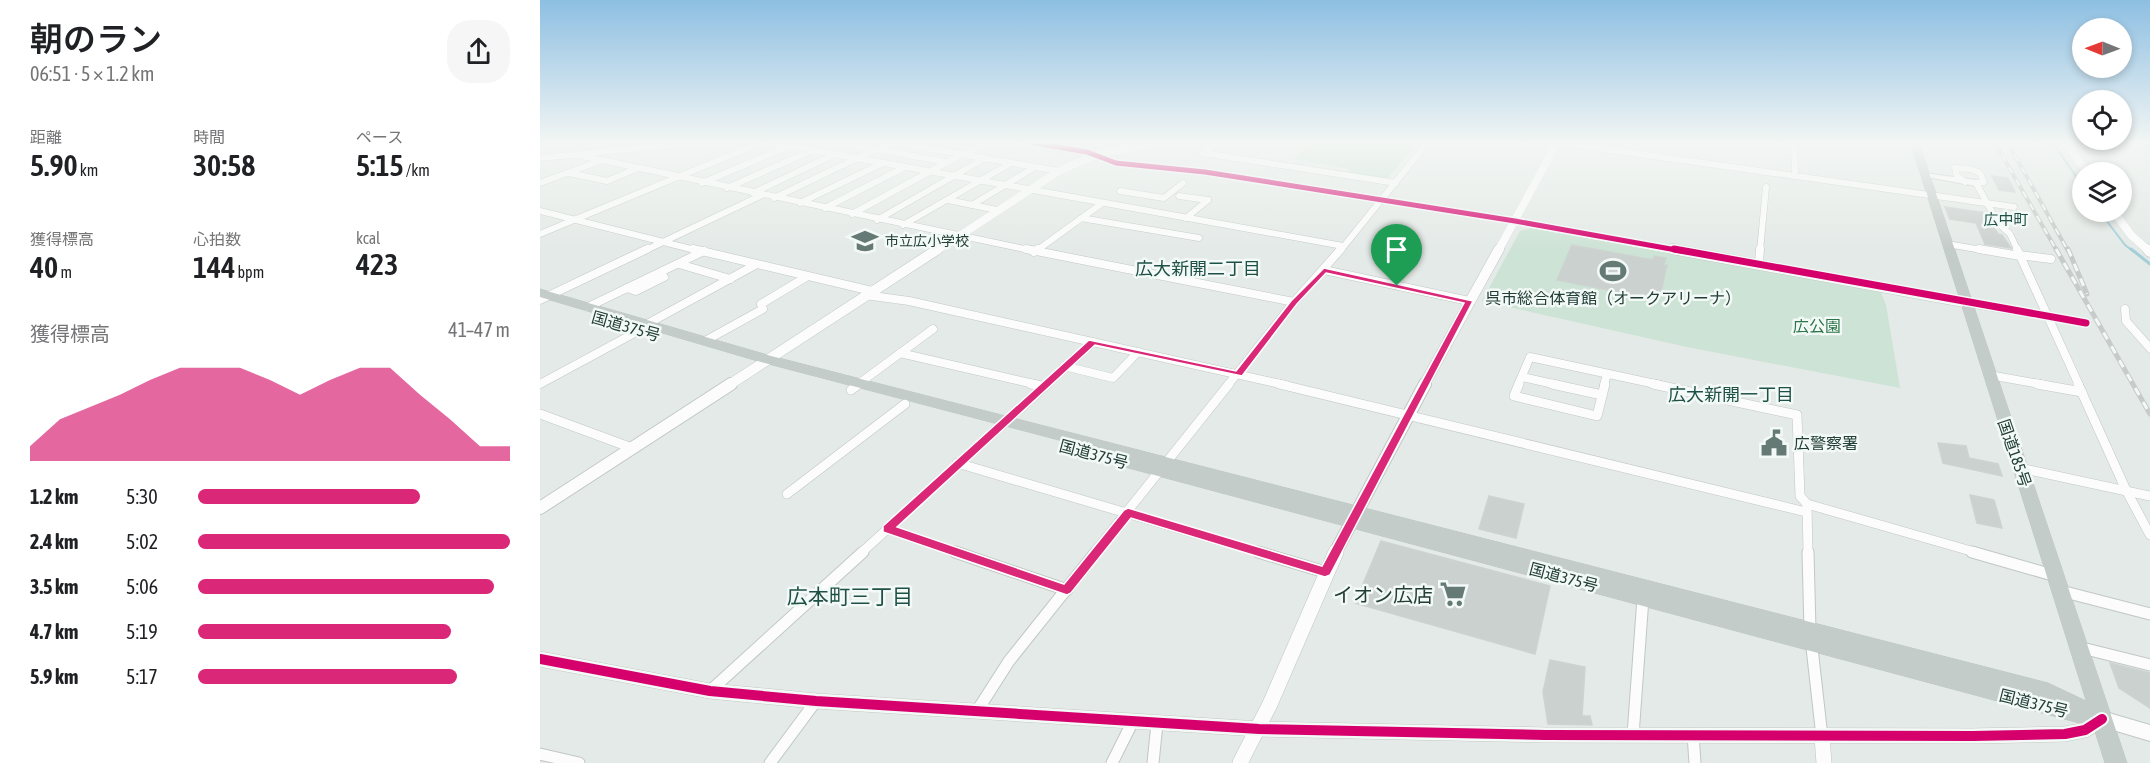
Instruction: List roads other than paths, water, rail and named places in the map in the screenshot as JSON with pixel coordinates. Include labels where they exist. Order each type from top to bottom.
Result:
[{"type":"highway","name":"国道185号","points":[[1928,179],[1964,302],[2116,763]]},
{"type":"highway","name":"国道375号","points":[[543,297],[588,307],[642,328],[705,341],[762,362]]},
{"type":"highway","name":"国道375号","points":[[543,297],[762,362],[1811,637],[2052,709],[2102,719]]},
{"type":"highway","name":"国道375号","points":[[855,386],[905,404],[999,424]]},
{"type":"highway","name":"国道375号","points":[[1353,516],[1643,598],[1811,637]]},
{"type":"main road","points":[[1947,179],[1976,183]]},
{"type":"main road","points":[[2102,719],[2150,733]]},
{"type":"street","points":[[598,179],[608,181],[614,179]]},
{"type":"street","points":[[540,234],[672,179]]},
{"type":"street","points":[[683,179],[1034,252],[1294,302]]},
{"type":"street","points":[[702,183],[712,179]]},
{"type":"street","points":[[727,188],[748,179]]},
{"type":"street","points":[[752,193],[782,179]]},
{"type":"street","points":[[773,198],[813,179]]},
{"type":"street","points":[[800,203],[851,179]]},
{"type":"street","points":[[824,208],[882,179]]},
{"type":"street","points":[[852,214],[918,179]]},
{"type":"street","points":[[877,220],[950,179]]},
{"type":"street","points":[[969,179],[1343,246]]},
{"type":"street","points":[[903,225],[985,179]]},
{"type":"street","points":[[972,205],[1016,179]]},
{"type":"street","points":[[540,508],[1047,179]]},
{"type":"street","points":[[1246,179],[1515,221],[2086,323]]},
{"type":"street","points":[[1368,179],[1396,183]]},
{"type":"street","points":[[977,711],[1009,661],[1294,302],[1324,270],[1399,179]]},
{"type":"street","points":[[1240,763],[1259,729],[1299,642],[1325,572],[1353,516],[1469,301],[1539,179]]},
{"type":"street","points":[[1814,179],[2014,207]]},
{"type":"street","points":[[1960,179],[1965,182]]},
{"type":"street","points":[[1982,179],[1984,182],[1976,183],[1998,223],[2010,234],[2126,491],[2150,535]]},
{"type":"street","points":[[1120,191],[1164,198],[1183,183]]},
{"type":"street","points":[[1759,264],[1766,187]]},
{"type":"street","points":[[543,297],[666,242],[762,195]]},
{"type":"street","points":[[1179,196],[1208,200],[1186,218]]},
{"type":"street","points":[[948,200],[997,210]]},
{"type":"street","points":[[1034,252],[1101,204]]},
{"type":"street","points":[[540,211],[868,293],[1239,374],[1407,416],[1807,508],[2056,576]]},
{"type":"street","points":[[1081,218],[1199,238]]},
{"type":"street","points":[[2121,222],[2131,236],[2150,252]]},
{"type":"street","points":[[1947,244],[2051,259]]},
{"type":"street","points":[[588,307],[626,288],[636,291],[704,251]]},
{"type":"street","points":[[682,265],[730,279]]},
{"type":"street","points":[[540,384],[755,265]]},
{"type":"street","points":[[1324,270],[1469,301]]},
{"type":"street","points":[[705,341],[763,309],[761,304],[806,277]]},
{"type":"street","points":[[2125,309],[2126,321],[2150,348]]},
{"type":"street","points":[[855,386],[933,329]]},
{"type":"street","points":[[710,691],[999,424],[1093,342]]},
{"type":"street","points":[[1064,366],[1113,378],[1138,352]]},
{"type":"street","points":[[900,353],[1041,386]]},
{"type":"street","points":[[1607,374],[1597,416],[1514,396],[1530,357],[1797,415],[1800,496],[1807,508],[1811,637],[1824,763]]},
{"type":"street","points":[[1989,375],[2082,392]]},
{"type":"street","points":[[1522,377],[1602,395]]},
{"type":"street","points":[[787,494],[905,404]]},
{"type":"street","points":[[540,414],[632,448]]},
{"type":"street","points":[[957,463],[1061,490],[1128,513],[1325,572]]},
{"type":"street","points":[[2020,468],[2150,496]]},
{"type":"street","points":[[888,529],[1067,590]]},
{"type":"street","points":[[2061,591],[2150,614]]},
{"type":"street","points":[[1633,735],[1643,598]]},
{"type":"street","points":[[2078,647],[2150,665]]},
{"type":"street","points":[[540,659],[710,691],[816,701],[1132,723],[1259,729],[1822,737],[2065,734],[2085,730],[2102,719]]},
{"type":"street","points":[[770,763],[816,701]]},
{"type":"street","points":[[1112,763],[1132,723]]},
{"type":"street","points":[[1153,763],[1156,724]]},
{"type":"street","points":[[1693,735],[1695,763]]},
{"type":"street","points":[[540,754],[579,763]]},
{"type":"waterway","points":[[2108,222],[2125,245],[2133,251]]},
{"type":"waterway","points":[[2131,249],[2150,264]]},
{"type":"railway","points":[[2015,179],[2057,251]]},
{"type":"railway","points":[[2028,179],[2068,251]]},
{"type":"railway","points":[[2056,249],[2150,414]]},
{"type":"railway","points":[[2068,249],[2087,294]]},
{"type":"place","name":"市立広小学校","points":[[865,241]]},
{"type":"place","name":"呉市総合体育館（オークアリーナ）","points":[[1613,271]]},
{"type":"place","name":"広警察署","points":[[1774,443]]},
{"type":"place","name":"イオン広店","points":[[1453,594]]},
{"type":"district","name":"広中町","points":[[2006,219]]},
{"type":"district","name":"広大新開二丁目","points":[[1198,268]]},
{"type":"district","name":"広大新開一丁目","points":[[1731,394]]},
{"type":"district","name":"広本町三丁目","points":[[850,596]]},
{"type":"park label","name":"広公園","points":[[1817,326]]}]
